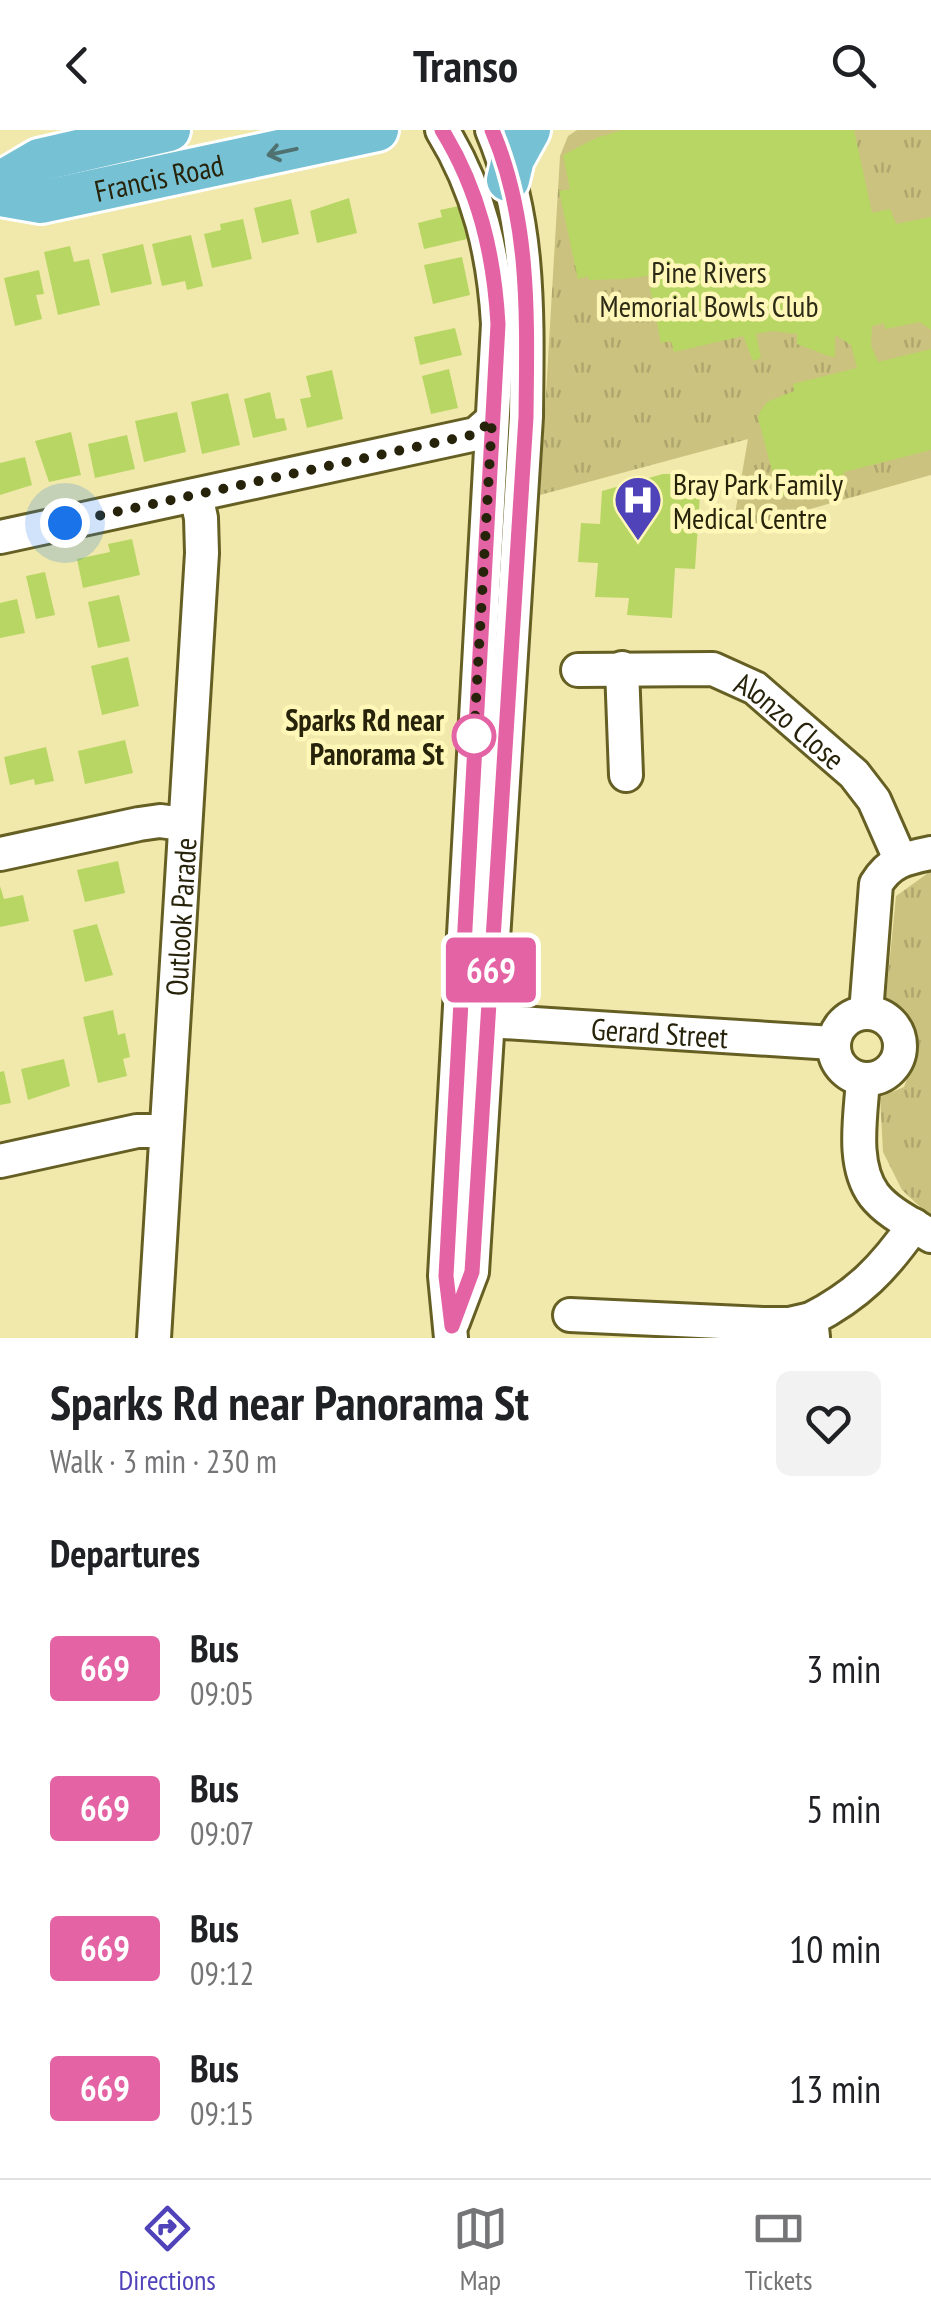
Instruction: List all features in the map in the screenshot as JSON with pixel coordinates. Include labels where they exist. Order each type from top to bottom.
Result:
[{"type":"main road","name":"Francis Road","points":[[0,183],[39,160],[169,130]]},
{"type":"main road","name":"Francis Road","points":[[0,196],[41,202],[377,130]]},
{"type":"main road","points":[[508,180],[513,159],[529,130]]},
{"type":"street","points":[[442,130],[459,160],[484,223],[498,324],[446,1276],[451,1332]]},
{"type":"street","points":[[451,1332],[472,1272],[526,417],[528,288],[508,180],[492,130]]},
{"type":"street","points":[[0,537],[476,434],[492,420]]},
{"type":"street","name":"Outlook Parade","points":[[154,1338],[202,553],[196,495]]},
{"type":"street","points":[[622,668],[626,775]]},
{"type":"street","name":"Alonzo Close","points":[[578,670],[713,670],[755,688],[854,774],[915,856]]},
{"type":"street","points":[[0,854],[160,820],[184,824]]},
{"type":"street","points":[[866,1013],[876,884],[884,872],[915,856]]},
{"type":"street","points":[[866,1013],[891,1023],[900,1048],[897,1061],[888,1072],[863,1080],[840,1067],[833,1043],[844,1022],[866,1013]]},
{"type":"street","name":"Gerard Street","points":[[488,1020],[833,1043]]},
{"type":"street","points":[[570,1315],[812,1328],[874,1278],[922,1231],[891,1211],[874,1195],[866,1179],[861,1160],[863,1080]]},
{"type":"street","points":[[0,1161],[136,1131],[166,1131]]},
{"type":"green space","name":"Pine Rivers Memorial Bowls Club","points":[[577,130],[931,130],[931,475],[732,531],[748,439],[540,495],[560,156],[568,136]]},
{"type":"green space","points":[[931,871],[931,1217],[902,1190],[883,1152],[880,1097],[904,1087],[919,1047],[905,1011],[886,997],[896,896]]},
{"type":"building","name":"Pine Rivers Memorial Bowls Club","points":[[623,130],[854,130],[872,213],[890,209],[896,224],[931,217],[931,330],[920,322],[885,329],[884,323],[872,326],[871,345],[878,362],[931,349],[931,450],[844,472],[845,479],[779,497],[758,418],[760,412],[767,402],[794,391],[793,384],[857,368],[851,345],[835,335],[835,357],[829,356],[797,344],[797,334],[772,331],[756,334],[761,358],[753,361],[743,336],[674,352],[671,341],[661,343],[650,288],[658,286],[655,275],[578,279],[559,191],[570,189],[563,155]]},
{"type":"building","points":[[349,198],[357,233],[317,243],[310,211]]},
{"type":"building","points":[[291,199],[299,234],[262,243],[254,208]]},
{"type":"building","points":[[459,206],[467,239],[424,249],[418,223],[442,217],[440,210]]},
{"type":"building","points":[[243,219],[252,259],[212,268],[204,234],[221,230],[220,224]]},
{"type":"building","points":[[191,235],[203,286],[187,290],[185,281],[162,286],[152,244]]},
{"type":"building","points":[[143,244],[152,284],[111,293],[102,254]]},
{"type":"building","points":[[70,246],[74,262],[89,259],[100,305],[58,315],[44,252]]},
{"type":"building","points":[[462,257],[470,295],[433,304],[424,265]]},
{"type":"building","points":[[39,270],[44,294],[36,295],[42,319],[15,326],[4,278]]},
{"type":"building","points":[[455,328],[462,355],[420,365],[414,337]]},
{"type":"building","points":[[449,369],[458,408],[431,414],[422,376]]},
{"type":"building","points":[[332,370],[343,419],[307,428],[300,399],[311,397],[306,376]]},
{"type":"building","points":[[270,392],[276,419],[284,418],[287,430],[253,438],[244,399]]},
{"type":"building","points":[[228,393],[240,445],[202,454],[191,402]]},
{"type":"building","points":[[177,412],[186,452],[144,462],[135,421]]},
{"type":"building","points":[[71,432],[81,475],[49,482],[35,441]]},
{"type":"building","points":[[127,435],[135,469],[95,478],[88,444]]},
{"type":"building","points":[[25,457],[32,485],[0,495],[0,463]]},
{"type":"building","name":"Bray Park Family Medical Centre","points":[[663,474],[679,474],[678,493],[700,495],[695,569],[675,568],[672,618],[627,615],[629,598],[595,597],[598,563],[578,562],[581,523],[600,524],[602,491]]},
{"type":"building","points":[[132,539],[140,575],[83,588],[77,559],[110,552],[108,544]]},
{"type":"building","points":[[45,572],[55,615],[36,619],[26,576]]},
{"type":"building","points":[[119,595],[130,641],[98,648],[88,602]]},
{"type":"building","points":[[17,599],[25,633],[0,638],[0,603]]},
{"type":"building","points":[[128,657],[139,706],[102,715],[91,666]]},
{"type":"building","points":[[125,740],[133,773],[85,784],[78,751]]},
{"type":"building","points":[[46,747],[54,781],[35,785],[34,779],[10,785],[4,757]]},
{"type":"building","points":[[118,861],[125,893],[85,902],[77,870]]},
{"type":"building","points":[[0,886],[4,899],[23,895],[29,921],[0,927]]},
{"type":"building","points":[[97,924],[113,975],[85,982],[73,930]]},
{"type":"building","points":[[113,1010],[118,1035],[125,1033],[130,1057],[123,1059],[127,1076],[98,1083],[83,1017]]},
{"type":"building","points":[[64,1059],[70,1086],[28,1100],[21,1069]]},
{"type":"building","points":[[4,1071],[11,1103],[0,1105],[0,1072]]},
{"type":"bus line","name":"669","points":[[442,130],[484,223],[496,287],[498,324],[446,1276],[452,1326],[472,1272],[526,417],[528,288],[508,180],[492,130]]},
{"type":"place","name":"Bray Park Family Medical Centre","points":[[638,542]]},
{"type":"place","name":"Sparks Rd near Panorama St","points":[[474,736]]},
{"type":"route","points":[[65,523],[476,434],[492,420],[474,736]]}]
